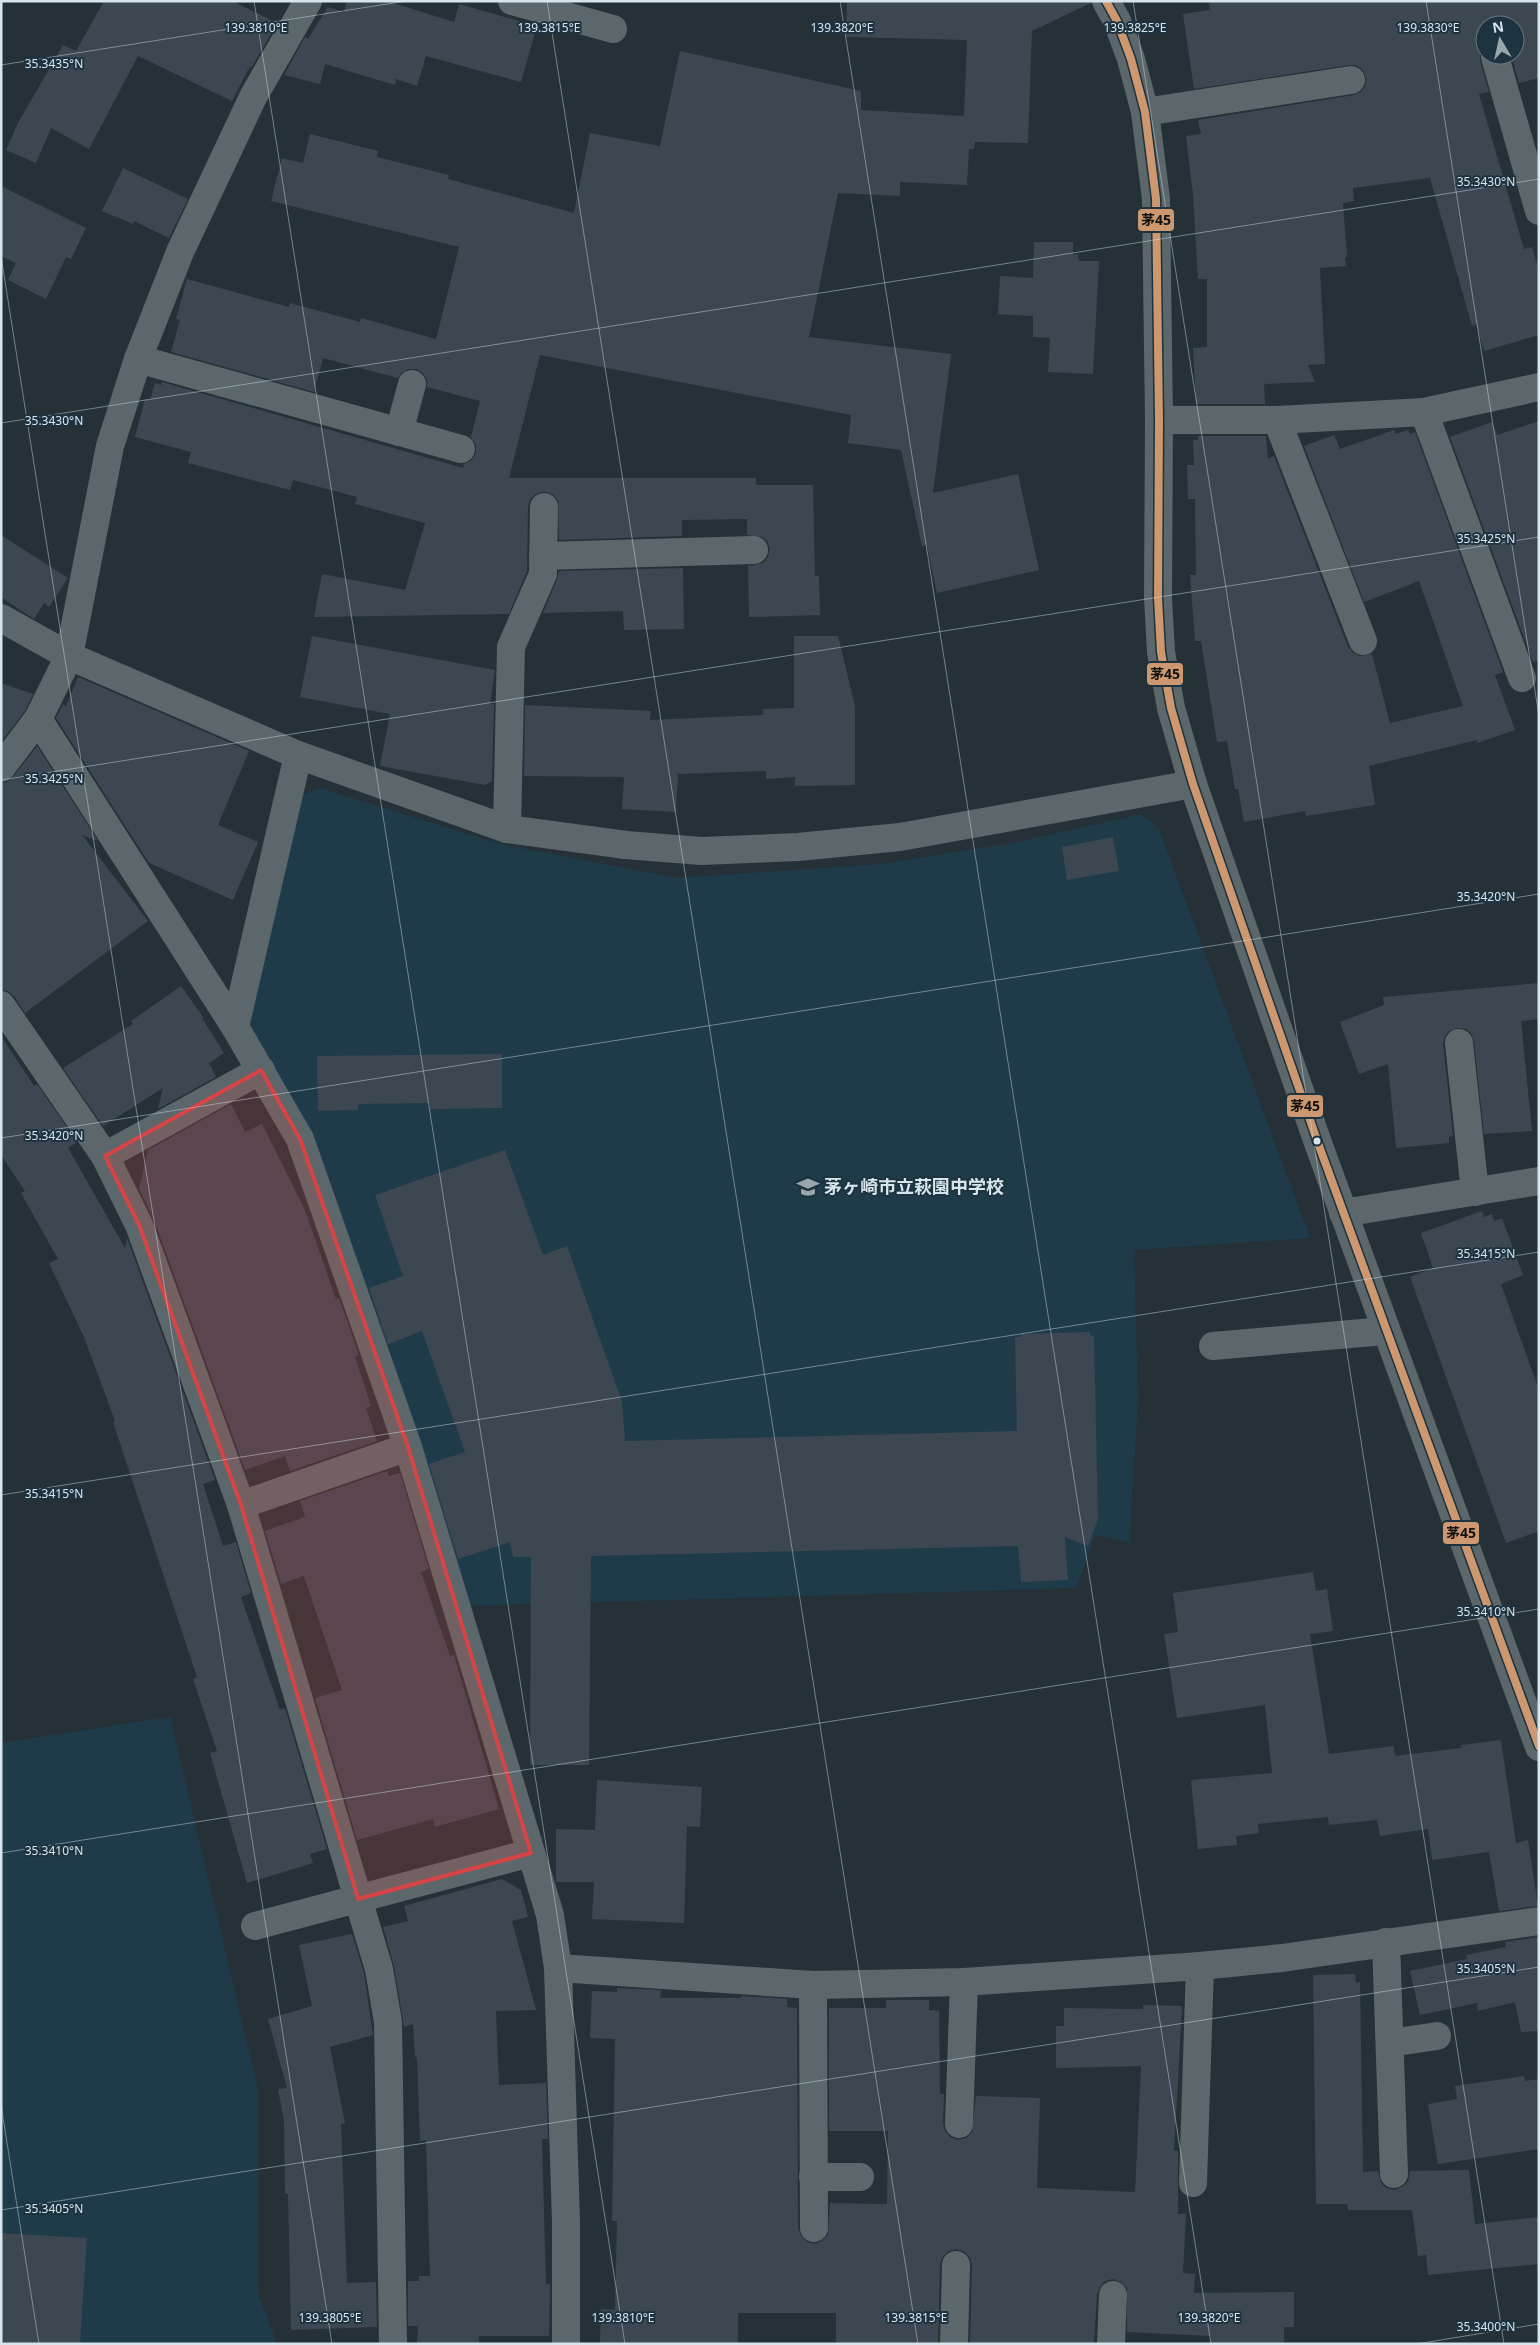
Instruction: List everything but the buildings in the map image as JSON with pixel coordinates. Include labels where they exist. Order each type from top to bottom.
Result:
[{"type":"street","points":[[1,768],[38,720],[69,656],[110,446],[138,359],[180,252],[248,106],[308,1]]},
{"type":"street","points":[[512,1],[613,29]]},
{"type":"street","points":[[1106,1],[1117,21],[1131,60],[1145,112],[1156,198],[1159,420],[1158,598],[1161,652],[1171,708],[1193,784],[1343,1214],[1539,1747]]},
{"type":"street","points":[[1497,65],[1539,211]]},
{"type":"street","points":[[1145,112],[1351,80]]},
{"type":"street","points":[[138,359],[461,449]]},
{"type":"street","points":[[399,432],[412,384]]},
{"type":"street","points":[[1159,420],[1278,420],[1424,412],[1539,387]]},
{"type":"street","points":[[1424,412],[1522,678]]},
{"type":"street","points":[[1278,420],[1363,640]]},
{"type":"street","points":[[507,829],[511,647],[542,574],[544,507]]},
{"type":"street","points":[[543,556],[754,550]]},
{"type":"street","points":[[1,618],[69,656],[298,755],[507,829],[626,845],[701,850],[798,847],[900,837],[1193,784]]},
{"type":"street","points":[[38,720],[235,1027],[300,1139],[408,1447],[550,1915],[558,1968],[566,2222],[566,2344]]},
{"type":"street","points":[[235,1027],[298,755]]},
{"type":"street","points":[[1,1004],[104,1156],[140,1225],[241,1505],[379,1969],[388,2022],[393,2344]]},
{"type":"street","points":[[1459,1043],[1475,1192]]},
{"type":"street","points":[[104,1156],[261,1070]]},
{"type":"street","points":[[1343,1214],[1539,1181]]},
{"type":"street","points":[[1213,1346],[1385,1330]]},
{"type":"street","points":[[241,1505],[408,1447]]},
{"type":"street","points":[[255,1926],[531,1853]]},
{"type":"street","points":[[558,1968],[813,1985],[964,1982],[1200,1966],[1282,1958],[1539,1921]]},
{"type":"street","points":[[1386,1942],[1394,2174]]},
{"type":"street","points":[[1194,2183],[1200,1966]]},
{"type":"street","points":[[959,2124],[964,1982]]},
{"type":"street","points":[[813,1985],[814,2228]]},
{"type":"street","points":[[1390,2043],[1437,2036]]},
{"type":"street","points":[[813,2177],[860,2177]]},
{"type":"street","points":[[954,2344],[956,2265]]},
{"type":"street","points":[[1111,2344],[1113,2295]]},
{"type":"highlighted area","points":[[261,1070],[300,1139],[408,1447],[531,1853],[358,1899],[241,1505],[139,1225],[105,1156]]},
{"type":"shaded area","name":"茅ヶ崎市立萩園中学校","points":[[320,788],[500,844],[677,878],[881,864],[1013,843],[1142,814],[1159,829],[1310,1238],[1134,1250],[1138,1400],[1129,1543],[1095,1535],[1076,1588],[466,1606],[239,1012],[298,797]]},
{"type":"shaded area","points":[[170,1717],[258,2090],[258,2293],[277,2344],[1,2344],[1,1743]]},
{"type":"transit line","name":"茅45","points":[[1106,1],[1117,21],[1131,59],[1145,112],[1156,199],[1159,420],[1158,598],[1161,652],[1171,708],[1193,784],[1318,1143],[1539,1746]]},
{"type":"place","name":"茅ヶ崎市立萩園中学校","points":[[808,1187]]}]
